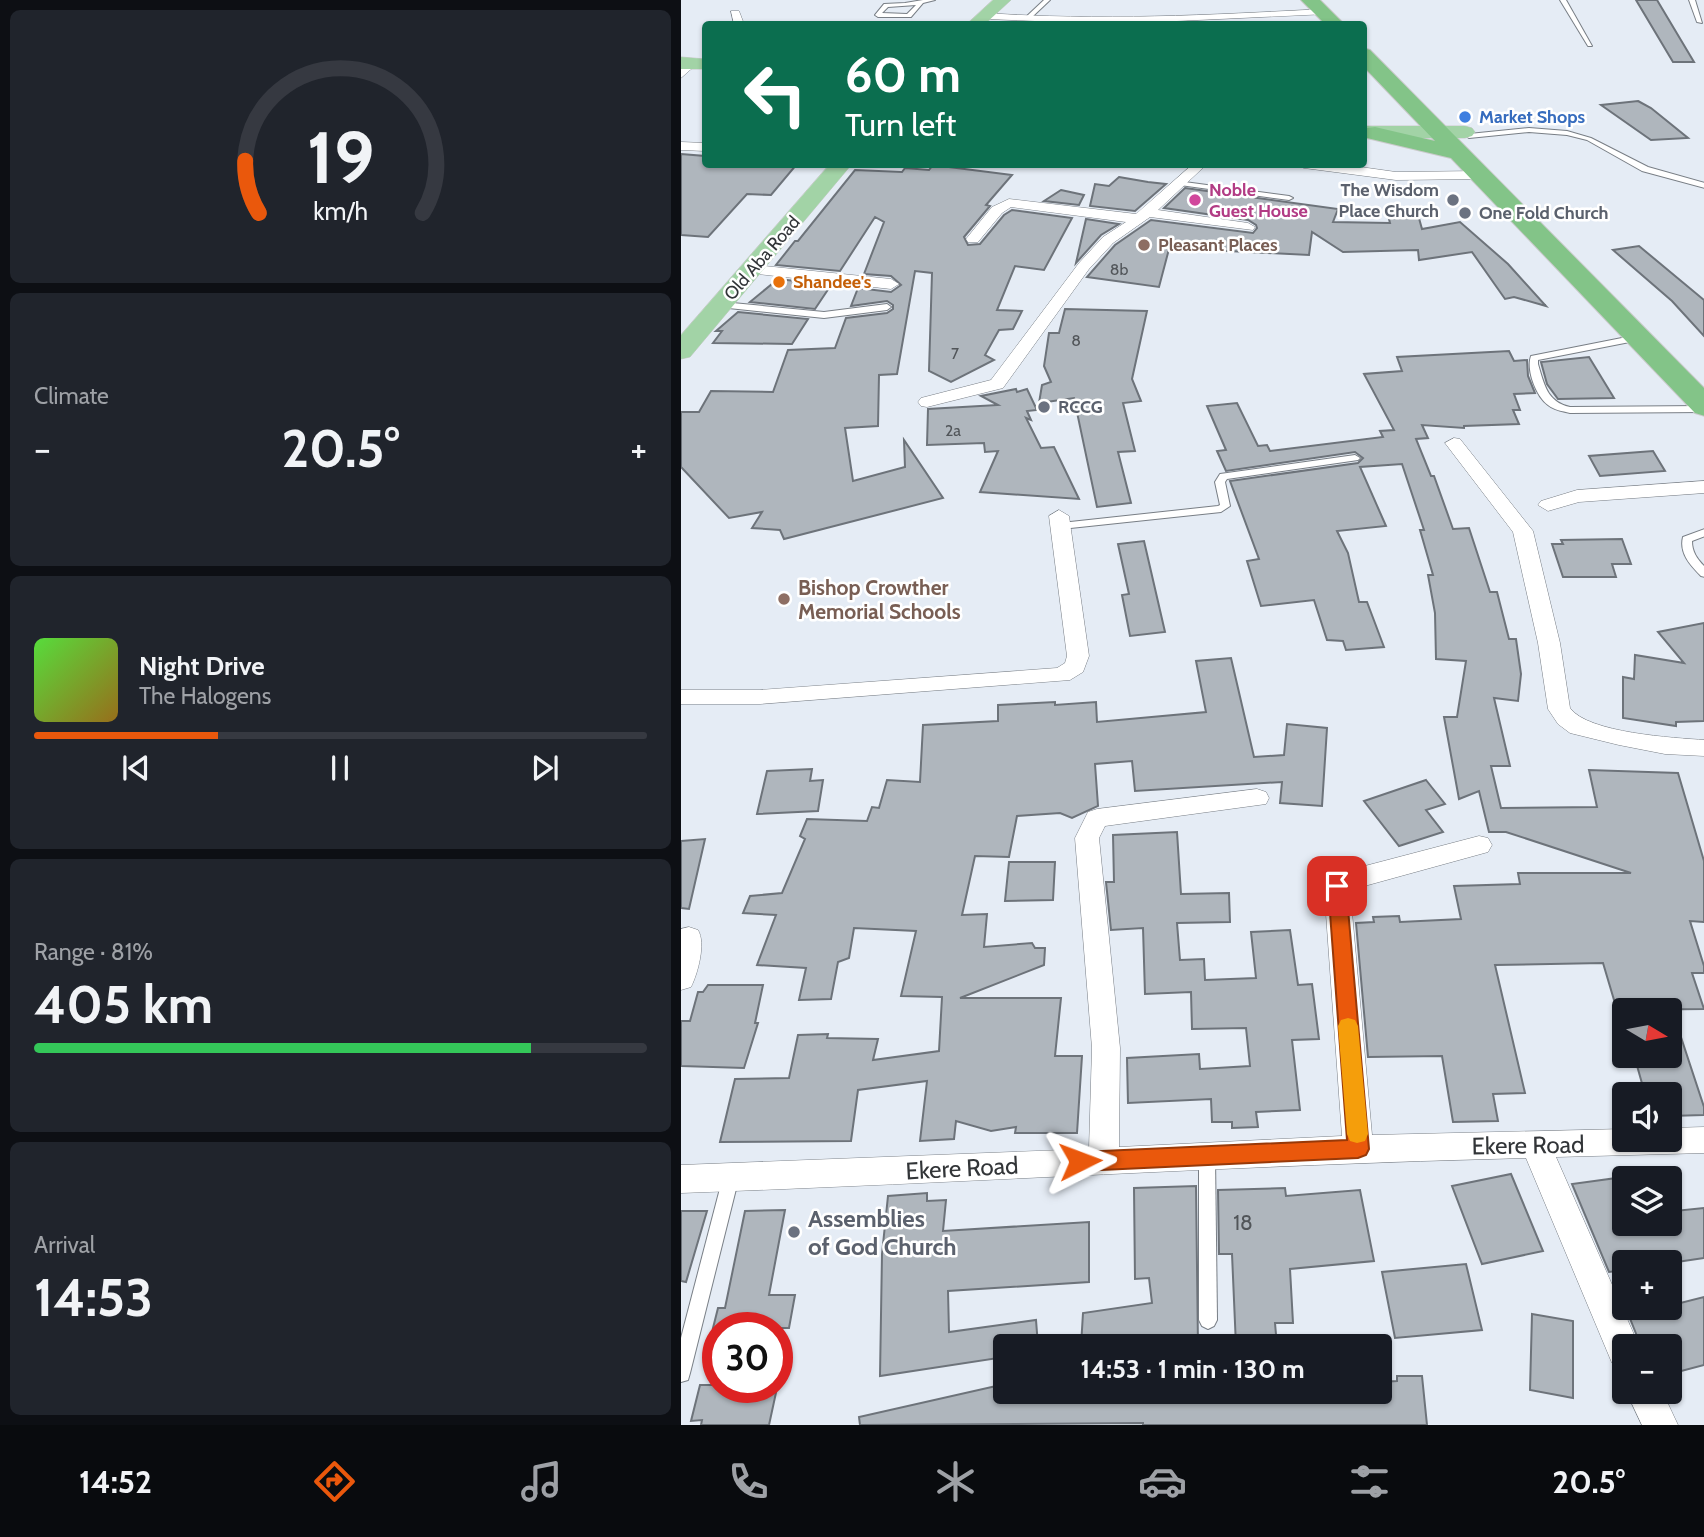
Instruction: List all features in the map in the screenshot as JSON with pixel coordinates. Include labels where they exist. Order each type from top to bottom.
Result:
[{"type":"highway","points":[[1324,9],[1347,21]]},
{"type":"highway","points":[[1367,39],[1454,134],[1704,375]]},
{"type":"highway","points":[[1367,58],[1413,106],[1454,134],[1481,174],[1704,408]]},
{"type":"highway","points":[[1368,128],[1413,106]]},
{"type":"highway","points":[[1368,128],[1454,134]]},
{"type":"main road","points":[[966,21],[1003,0]]},
{"type":"main road","points":[[1368,128],[1454,134]]},
{"type":"main road","name":"Old Aba Road","points":[[681,324],[818,168]]},
{"type":"main road","name":"Old Aba Road","points":[[681,351],[754,270],[839,168]]},
{"type":"street","points":[[1140,21],[1324,9]]},
{"type":"street","points":[[735,13],[738,21]]},
{"type":"street","points":[[983,13],[1037,21]]},
{"type":"street","points":[[681,146],[702,147]]},
{"type":"street","points":[[927,402],[997,384],[1084,265],[1108,240],[1197,168]]},
{"type":"street","points":[[1335,168],[1396,176],[1481,174]]},
{"type":"street","points":[[973,239],[997,210],[1009,203],[1248,227]]},
{"type":"street","points":[[754,270],[891,284]]},
{"type":"street","points":[[1454,443],[1523,531],[1549,643],[1559,709],[1566,719],[1578,727],[1619,737],[1665,746],[1704,748]]},
{"type":"street","points":[[1548,505],[1577,496],[1704,487]]},
{"type":"street","points":[[681,697],[760,697],[1062,675],[1075,667],[1078,656],[1060,521]]},
{"type":"street","points":[[1104,1160],[1106,1048],[1087,838],[1091,824],[1097,818],[1257,798]]},
{"type":"street","points":[[1358,1149],[1337,886],[1342,881],[1479,845]]},
{"type":"street","points":[[681,979],[689,937]]},
{"type":"street","name":"Ekere Road","points":[[681,1179],[958,1169],[1358,1149],[1704,1140]]},
{"type":"street","points":[[1536,1146],[1617,1334]]},
{"type":"street","points":[[1650,1404],[1660,1425]]},
{"type":"lane","points":[[921,2],[909,16],[878,15],[884,6],[932,0]]},
{"type":"lane","points":[[1029,17],[1047,0]]},
{"type":"lane","points":[[1563,0],[1590,46]]},
{"type":"lane","points":[[1692,0],[1700,22]]},
{"type":"lane","points":[[1454,134],[1529,130],[1567,133],[1589,139],[1645,169],[1704,186]]},
{"type":"lane","points":[[1180,183],[1289,198]]},
{"type":"lane","points":[[722,305],[823,315],[887,307]]},
{"type":"lane","points":[[1638,338],[1534,358],[1533,364],[1548,403],[1554,408],[1570,410],[1704,408]]},
{"type":"lane","points":[[1060,521],[1221,509],[1225,506],[1220,482],[1224,476],[1355,458]]},
{"type":"lane","points":[[1704,532],[1687,540],[1686,547],[1691,559],[1704,574]]},
{"type":"lane","points":[[1207,1155],[1208,1320]]},
{"type":"lane","points":[[681,1373],[731,1177]]},
{"type":"building","points":[[1636,0],[1657,0],[1694,62],[1673,62]]},
{"type":"building","points":[[1638,101],[1651,108],[1688,138],[1651,140],[1601,105]]},
{"type":"building","points":[[681,154],[702,156],[702,168],[794,168],[771,195],[747,194],[708,237],[681,235]]},
{"type":"building","points":[[957,168],[1012,175],[986,205],[990,206],[964,237],[968,245],[980,244],[1004,215],[1012,210],[1072,218],[1044,270],[1015,266],[997,310],[1022,311],[1013,329],[999,330],[985,355],[994,360],[951,382],[929,371],[932,273],[915,271],[897,374],[879,375],[878,426],[845,428],[853,481],[905,467],[904,440],[943,498],[784,539],[780,530],[752,528],[762,512],[729,518],[681,467],[681,412],[699,412],[711,391],[773,392],[788,350],[835,348],[846,318],[887,313],[893,309],[893,305],[887,301],[851,306],[858,288],[891,292],[901,285],[891,276],[864,274],[884,222],[875,217],[840,271],[776,265],[855,170]]},
{"type":"building","points":[[1119,177],[1166,184],[1135,211],[1090,206],[1095,184],[1109,186]]},
{"type":"building","points":[[1185,188],[1338,209],[1333,222],[1390,223],[1387,211],[1417,211],[1422,229],[1460,222],[1508,264],[1546,306],[1514,297],[1505,299],[1472,252],[1419,260],[1418,250],[1343,252],[1312,232],[1309,255],[1189,249],[1187,252],[1169,249],[1159,287],[1087,277],[1115,245],[1151,220],[1253,233],[1257,228],[1248,220],[1164,208]]},
{"type":"building","points":[[1061,190],[1084,195],[1079,205],[1044,201]]},
{"type":"building","points":[[1086,219],[1119,224],[1101,235],[1076,263]]},
{"type":"building","points":[[1639,246],[1704,300],[1704,336],[1672,301],[1613,250]]},
{"type":"building","points":[[778,279],[831,285],[815,309],[750,302]]},
{"type":"building","points":[[1065,309],[1147,311],[1132,379],[1141,401],[1123,403],[1135,451],[1118,452],[1131,503],[1097,507],[1074,398],[1039,403],[1042,385],[1051,382],[1044,366],[1049,333],[1059,333]]},
{"type":"building","points":[[738,312],[808,319],[792,344],[713,343],[722,331],[716,331]]},
{"type":"building","points":[[1509,351],[1514,361],[1527,360],[1528,376],[1535,393],[1514,394],[1520,410],[1513,410],[1519,424],[1464,428],[1422,425],[1428,438],[1416,439],[1431,476],[1434,476],[1453,529],[1469,528],[1490,592],[1497,592],[1509,639],[1516,639],[1521,674],[1518,701],[1494,698],[1510,766],[1491,766],[1501,808],[1597,807],[1589,770],[1678,773],[1704,861],[1704,922],[1690,921],[1704,966],[1704,973],[1692,973],[1704,1009],[1682,1009],[1682,998],[1613,998],[1603,963],[1495,965],[1525,1093],[1493,1094],[1498,1121],[1453,1122],[1442,1056],[1368,1057],[1356,923],[1374,922],[1373,917],[1399,916],[1400,922],[1461,919],[1454,886],[1520,884],[1518,873],[1631,873],[1506,832],[1489,832],[1479,791],[1459,799],[1444,717],[1457,717],[1466,661],[1436,659],[1435,613],[1428,575],[1433,575],[1420,530],[1424,530],[1402,464],[1360,467],[1386,526],[1337,531],[1348,553],[1359,602],[1367,602],[1384,647],[1346,650],[1343,641],[1327,640],[1314,600],[1261,606],[1247,561],[1259,559],[1230,481],[1358,463],[1363,458],[1355,452],[1226,471],[1217,451],[1226,450],[1207,406],[1237,403],[1258,446],[1267,445],[1270,451],[1383,437],[1380,431],[1394,430],[1364,374],[1402,371],[1397,357]]},
{"type":"building","points":[[1589,357],[1614,398],[1558,399],[1547,384],[1541,362]]},
{"type":"building","points":[[1016,389],[1017,392],[1027,389],[1037,410],[1027,411],[1031,420],[1026,418],[1041,448],[1054,447],[1079,499],[980,492],[998,451],[985,452],[984,443],[927,445],[928,409],[998,405],[981,396]]},
{"type":"building","points":[[1653,451],[1665,471],[1600,476],[1589,456]]},
{"type":"building","points":[[1622,539],[1631,564],[1612,564],[1616,577],[1563,577],[1552,544],[1563,544],[1561,540]]},
{"type":"building","points":[[1144,541],[1165,632],[1130,636],[1122,595],[1129,594],[1118,544]]},
{"type":"building","points":[[1704,623],[1704,721],[1676,722],[1676,726],[1623,718],[1623,677],[1634,679],[1635,655],[1684,663],[1658,632]]},
{"type":"building","points":[[1231,658],[1254,757],[1284,755],[1287,724],[1327,728],[1322,806],[1280,803],[1282,782],[1135,791],[1132,761],[1095,764],[1098,806],[1072,818],[1060,813],[1017,816],[1009,857],[975,856],[962,915],[987,914],[984,947],[1032,943],[1035,948],[1045,948],[1044,965],[960,998],[1061,998],[1055,1056],[1082,1056],[1077,1133],[1015,1133],[1016,1127],[991,1131],[956,1121],[954,1139],[920,1141],[927,1081],[858,1090],[851,1141],[720,1142],[735,1079],[789,1078],[798,1035],[828,1034],[827,1038],[878,1039],[873,1060],[939,1051],[942,997],[901,996],[916,931],[854,928],[849,958],[838,962],[831,999],[799,1000],[806,968],[757,965],[776,915],[743,913],[750,896],[782,893],[805,839],[800,836],[807,819],[867,821],[872,807],[879,808],[887,780],[920,782],[923,725],[998,721],[998,705],[1055,702],[1055,705],[1096,702],[1097,722],[1206,712],[1196,661]]},
{"type":"building","points":[[812,769],[810,781],[823,780],[818,811],[757,814],[767,771]]},
{"type":"building","points":[[1426,780],[1445,804],[1426,810],[1443,832],[1399,846],[1364,801]]},
{"type":"building","points":[[1177,832],[1181,894],[1229,893],[1230,922],[1177,923],[1180,960],[1204,959],[1205,980],[1256,978],[1251,932],[1290,930],[1298,985],[1312,984],[1319,1039],[1292,1040],[1300,1110],[1256,1112],[1258,1127],[1232,1128],[1232,1122],[1212,1122],[1211,1099],[1128,1103],[1127,1058],[1199,1054],[1200,1069],[1250,1066],[1246,1028],[1192,1029],[1191,992],[1145,994],[1143,928],[1111,930],[1106,882],[1114,882],[1113,835]]},
{"type":"building","points":[[705,839],[689,909],[681,908],[681,841]]},
{"type":"building","points":[[1009,862],[1055,862],[1053,900],[1005,901]]},
{"type":"building","points":[[708,985],[763,985],[755,1023],[758,1023],[744,1068],[681,1066],[681,1021],[690,1021],[698,992],[703,992]]},
{"type":"building","points":[[1682,1040],[1704,1107],[1704,1115],[1682,1116],[1682,1082],[1642,1082],[1638,1068],[1682,1068]]},
{"type":"building","points":[[1511,1174],[1543,1251],[1482,1264],[1452,1186]]},
{"type":"building","points":[[1612,1179],[1612,1236],[1682,1236],[1682,1210],[1704,1208],[1704,1258],[1682,1261],[1682,1250],[1612,1250],[1612,1272],[1609,1272],[1572,1184]]},
{"type":"building","points":[[1196,1186],[1198,1334],[1082,1334],[1083,1313],[1152,1303],[1149,1278],[1135,1279],[1134,1188]]},
{"type":"building","points":[[1285,1188],[1286,1196],[1360,1190],[1374,1261],[1290,1269],[1293,1323],[1275,1323],[1276,1334],[1235,1334],[1232,1254],[1219,1254],[1218,1190]]},
{"type":"building","points":[[927,1193],[927,1201],[946,1200],[943,1231],[1089,1222],[1089,1282],[948,1291],[949,1332],[1036,1320],[1037,1334],[993,1334],[993,1359],[880,1376],[882,1254],[888,1196]]},
{"type":"building","points":[[785,1210],[769,1295],[795,1295],[792,1312],[717,1312],[718,1308],[725,1308],[745,1211]]},
{"type":"building","points":[[681,1211],[707,1211],[686,1282],[681,1281]]},
{"type":"building","points":[[1466,1264],[1482,1330],[1395,1338],[1382,1272]]},
{"type":"building","points":[[1704,1297],[1704,1365],[1682,1371],[1682,1334],[1636,1334],[1631,1320],[1682,1320],[1682,1303]]},
{"type":"building","points":[[1532,1314],[1573,1321],[1573,1398],[1530,1390]]},
{"type":"building","points":[[1397,1376],[1422,1376],[1427,1425],[860,1425],[859,1417],[993,1387],[993,1404],[1392,1404],[1392,1381],[1397,1381]]},
{"type":"building","points":[[700,1385],[702,1403],[774,1403],[769,1425],[701,1425],[702,1420],[691,1421]]},
{"type":"slow traffic","points":[[1348,1026],[1357,1134]]},
{"type":"place","name":"Market Shops","points":[[1465,117]]},
{"type":"place","name":"Noble Guest House","points":[[1195,200]]},
{"type":"place","name":"The Wisdom Place Church","points":[[1453,200]]},
{"type":"place","name":"One Fold Church","points":[[1465,213]]},
{"type":"place","name":"Pleasant Places","points":[[1144,245]]},
{"type":"place","name":"Shandee's","points":[[779,282]]},
{"type":"place","name":"RCCG","points":[[1044,407]]},
{"type":"place","name":"Bishop Crowther Memorial Schools","points":[[784,599]]},
{"type":"place","name":"Assemblies of God Church","points":[[794,1232]]},
{"type":"route","points":[[1080,1161],[1358,1149],[1337,886]]}]
